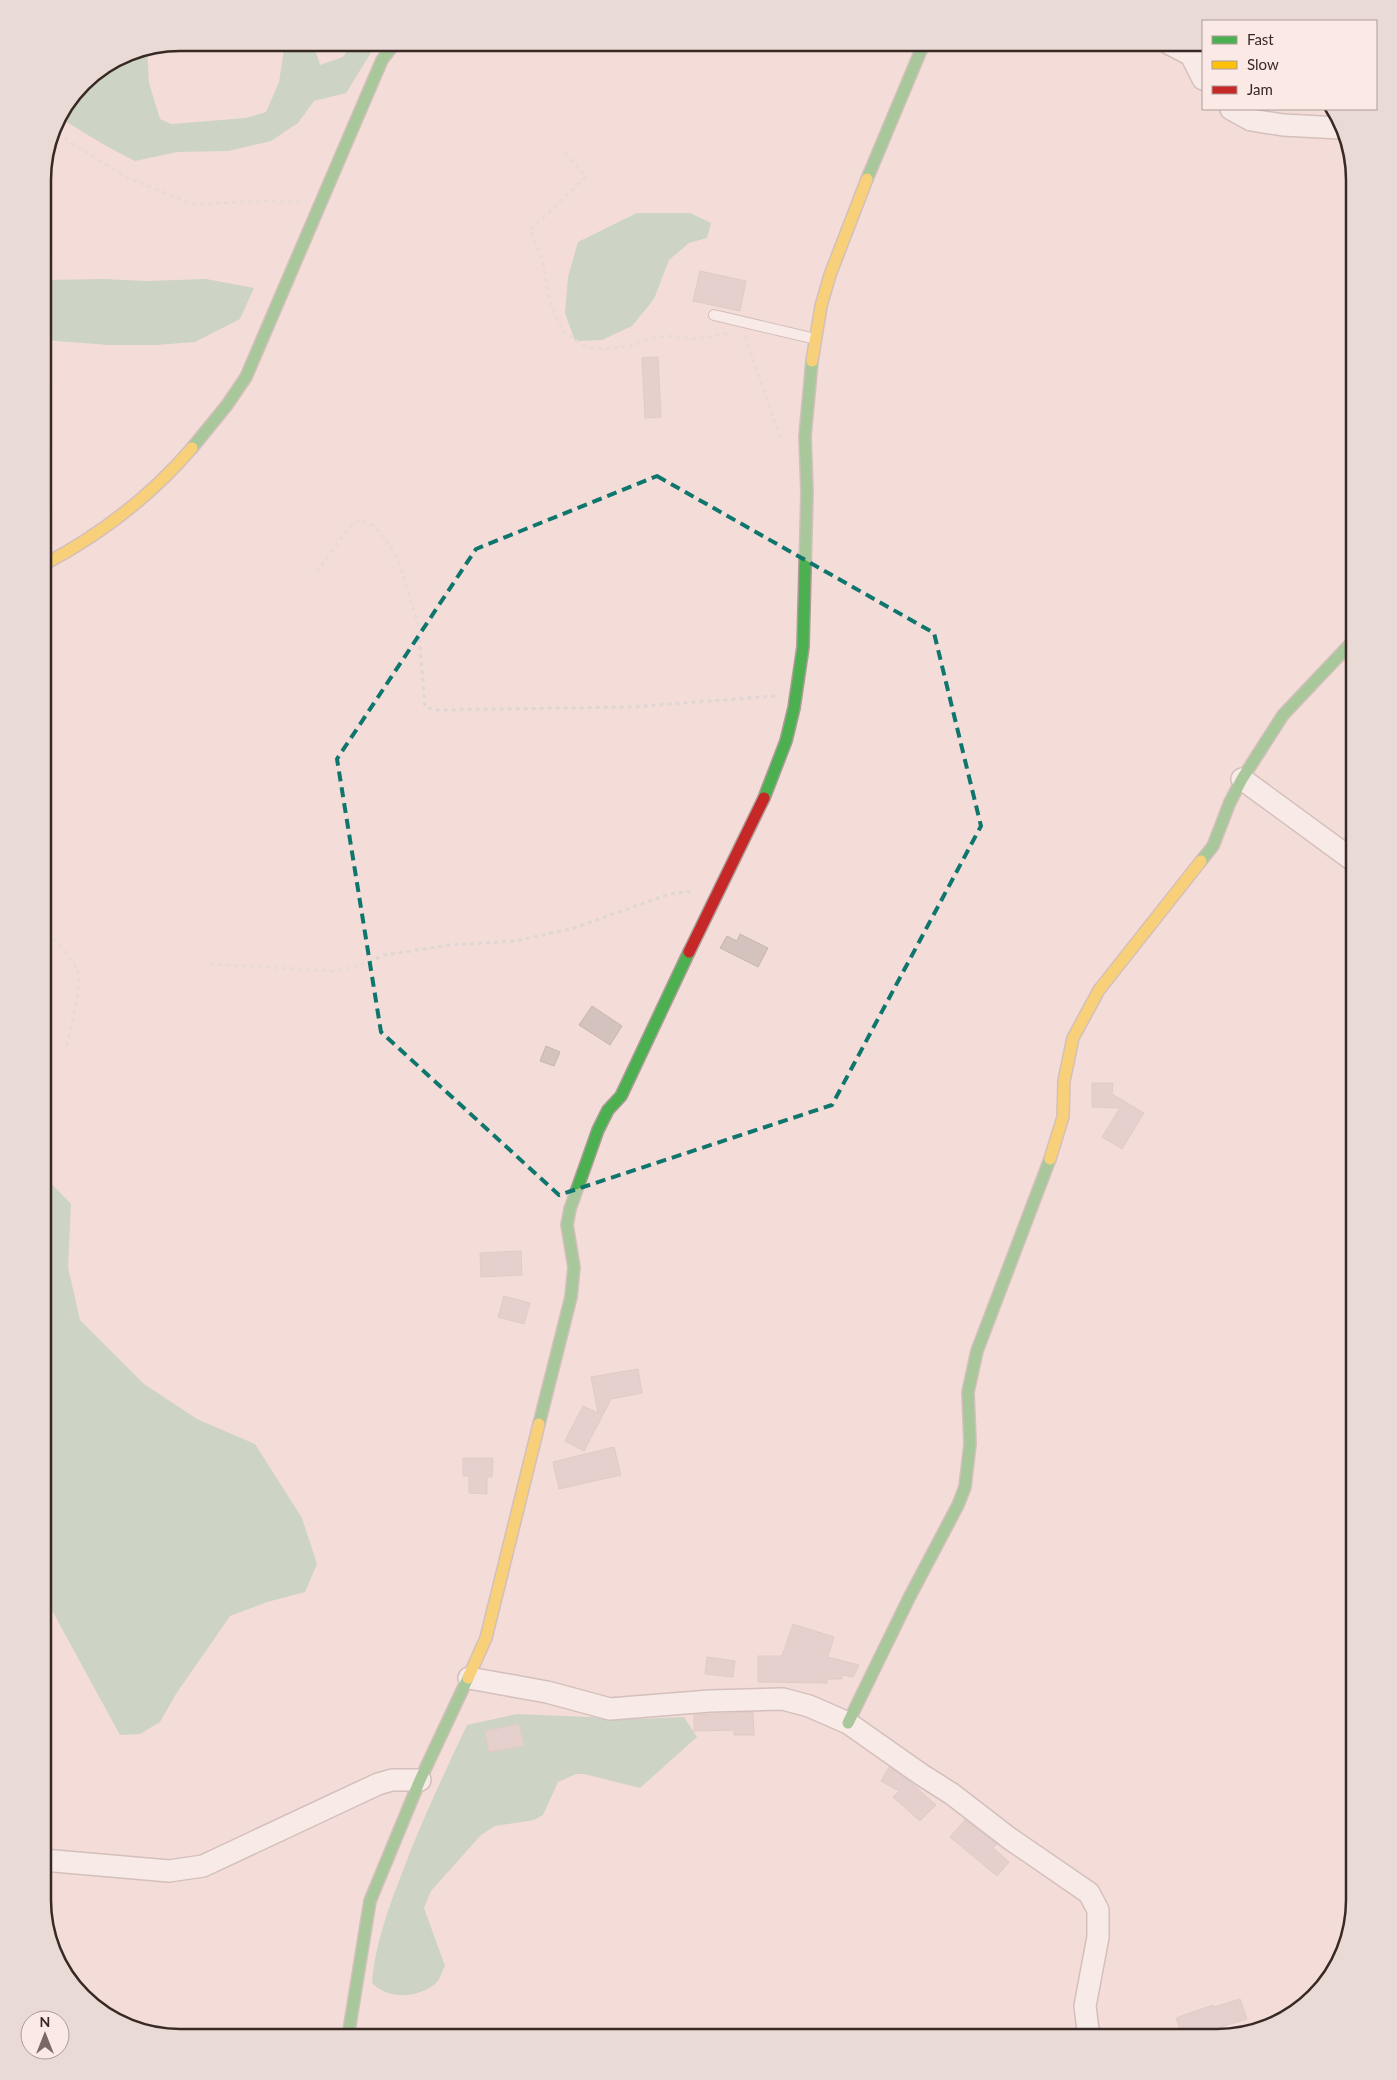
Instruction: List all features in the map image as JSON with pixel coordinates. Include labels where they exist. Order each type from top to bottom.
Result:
[{"type":"street","points":[[52,561],[70,552],[122,515],[185,457],[228,406],[246,378],[319,204],[382,60],[388,51]]},
{"type":"street","points":[[349,2028],[370,1901],[420,1780],[486,1638],[571,1297],[574,1267],[568,1225],[581,1174],[598,1130],[608,1110],[621,1096],[662,1005],[757,814],[786,740],[796,695],[803,646],[807,493],[805,436],[810,375],[821,306],[830,276],[872,166],[920,52]]},
{"type":"street","points":[[1185,52],[1191,55],[1202,76]]},
{"type":"street","points":[[1233,110],[1251,120],[1283,125],[1334,128]]},
{"type":"street","points":[[848,1723],[909,1598],[958,1505],[965,1487],[970,1444],[968,1392],[977,1351],[1058,1138],[1063,1117],[1064,1081],[1073,1038],[1099,990],[1213,846],[1230,802],[1242,779],[1283,715],[1346,648]]},
{"type":"street","points":[[1242,779],[1346,856]]},
{"type":"street","points":[[469,1678],[547,1692],[610,1709],[710,1701],[783,1699],[809,1706],[848,1723],[952,1794],[1009,1838],[1089,1894],[1098,1910],[1098,1937],[1085,2006],[1088,2029]]},
{"type":"street","points":[[51,1861],[169,1871],[203,1866],[378,1784],[392,1780],[420,1780]]},
{"type":"lane","points":[[714,315],[742,325],[816,338]]},
{"type":"path","points":[[60,133],[71,143],[128,178],[192,204],[266,201],[319,204]]},
{"type":"path","points":[[565,153],[586,177],[530,230],[542,259],[551,306],[564,333],[588,348],[606,349],[630,346],[653,338],[667,336],[696,338],[742,325],[783,445]]},
{"type":"path","points":[[317,572],[349,527],[360,519],[376,527],[397,556],[418,624],[425,707],[438,710],[630,707],[796,695]]},
{"type":"path","points":[[210,964],[333,971],[359,966],[384,955],[450,945],[516,941],[574,928],[669,894],[685,891],[717,892]]},
{"type":"path","points":[[52,936],[78,971],[78,993],[66,1048]]},
{"type":"highlighted area","points":[[657,476],[934,633],[981,826],[832,1105],[559,1195],[381,1032],[337,759],[476,549]]},
{"type":"green space","points":[[284,51],[316,51],[320,65],[343,57],[347,51],[372,51],[346,93],[314,101],[298,123],[271,141],[228,151],[177,152],[135,161],[66,122],[83,95],[95,83],[131,61],[147,56],[149,83],[160,119],[171,124],[246,118],[266,112],[279,82]]},
{"type":"green space","points":[[637,213],[690,213],[711,223],[707,238],[689,243],[669,260],[654,299],[632,326],[602,340],[575,341],[565,313],[568,277],[578,242]]},
{"type":"green space","points":[[206,279],[254,288],[240,319],[195,342],[156,345],[109,345],[52,341],[52,280],[146,281]]},
{"type":"green space","points":[[51,1184],[71,1204],[68,1267],[80,1320],[144,1384],[197,1419],[255,1444],[302,1518],[317,1564],[305,1592],[267,1602],[230,1616],[176,1694],[160,1722],[140,1734],[120,1735],[51,1609]]},
{"type":"green space","points":[[517,1714],[637,1719],[684,1717],[697,1737],[640,1788],[584,1774],[576,1774],[558,1782],[543,1815],[534,1820],[495,1826],[481,1835],[431,1891],[424,1908],[445,1966],[438,1980],[428,1989],[412,1994],[403,1995],[386,1992],[372,1983],[383,1927],[417,1835],[458,1743],[467,1725]]},
{"type":"building","points":[[700,271],[746,281],[740,311],[693,301]]},
{"type":"building","points":[[658,357],[661,417],[645,418],[642,358]]},
{"type":"building","points":[[740,934],[768,948],[758,967],[720,948],[727,936],[737,941]]},
{"type":"building","points":[[592,1006],[622,1026],[610,1045],[579,1025]]},
{"type":"building","points":[[546,1046],[560,1052],[554,1066],[540,1061]]},
{"type":"building","points":[[1092,1083],[1113,1083],[1112,1094],[1144,1113],[1122,1149],[1102,1137],[1120,1108],[1092,1107]]},
{"type":"building","points":[[521,1251],[522,1275],[481,1277],[480,1253]]},
{"type":"building","points":[[504,1296],[530,1303],[524,1324],[498,1317]]},
{"type":"building","points":[[638,1369],[642,1393],[611,1399],[584,1451],[565,1441],[583,1406],[598,1413],[591,1377]]},
{"type":"building","points":[[614,1447],[621,1475],[559,1489],[553,1462]]},
{"type":"building","points":[[463,1458],[493,1458],[492,1477],[487,1477],[487,1494],[469,1493],[469,1476],[463,1476]]},
{"type":"building","points":[[793,1624],[834,1637],[828,1657],[859,1665],[853,1677],[842,1675],[842,1679],[827,1679],[827,1683],[758,1682],[758,1656],[782,1656]]},
{"type":"building","points":[[707,1657],[735,1661],[733,1677],[705,1674]]},
{"type":"building","points":[[753,1712],[754,1735],[734,1735],[734,1730],[694,1731],[694,1715]]},
{"type":"building","points":[[519,1724],[524,1746],[489,1752],[485,1731]]},
{"type":"building","points":[[889,1767],[909,1781],[936,1805],[920,1821],[893,1797],[899,1791],[881,1781]]},
{"type":"building","points":[[965,1820],[997,1844],[993,1848],[1009,1862],[997,1876],[950,1837]]},
{"type":"building","points":[[1240,1999],[1247,2019],[1221,2027],[1222,2029],[1180,2029],[1176,2018],[1213,2005],[1214,2007]]},
{"type":"traffic: fast","points":[[192,448],[227,405],[246,377],[382,60],[389,51]]},
{"type":"traffic: fast","points":[[867,179],[920,52]]},
{"type":"traffic: fast","points":[[764,798],[786,741],[794,708],[803,647],[807,493],[805,436],[812,361]]},
{"type":"traffic: fast","points":[[1201,861],[1213,846],[1230,802],[1242,779],[1283,715],[1346,648]]},
{"type":"traffic: fast","points":[[539,1424],[571,1297],[574,1267],[567,1225],[570,1209],[598,1130],[608,1110],[621,1096],[689,952]]},
{"type":"traffic: fast","points":[[848,1723],[909,1598],[958,1505],[965,1487],[970,1444],[968,1392],[977,1351],[1050,1159]]},
{"type":"traffic: fast","points":[[349,2028],[370,1901],[420,1780],[468,1678]]},
{"type":"traffic: slow","points":[[812,361],[821,306],[830,275],[867,179]]},
{"type":"traffic: slow","points":[[52,560],[84,541],[123,514],[159,483],[192,448]]},
{"type":"traffic: slow","points":[[1050,1159],[1063,1117],[1064,1081],[1073,1038],[1099,990],[1201,861]]},
{"type":"traffic: slow","points":[[468,1678],[486,1638],[539,1424]]},
{"type":"traffic: jam","points":[[689,952],[764,798]]}]
